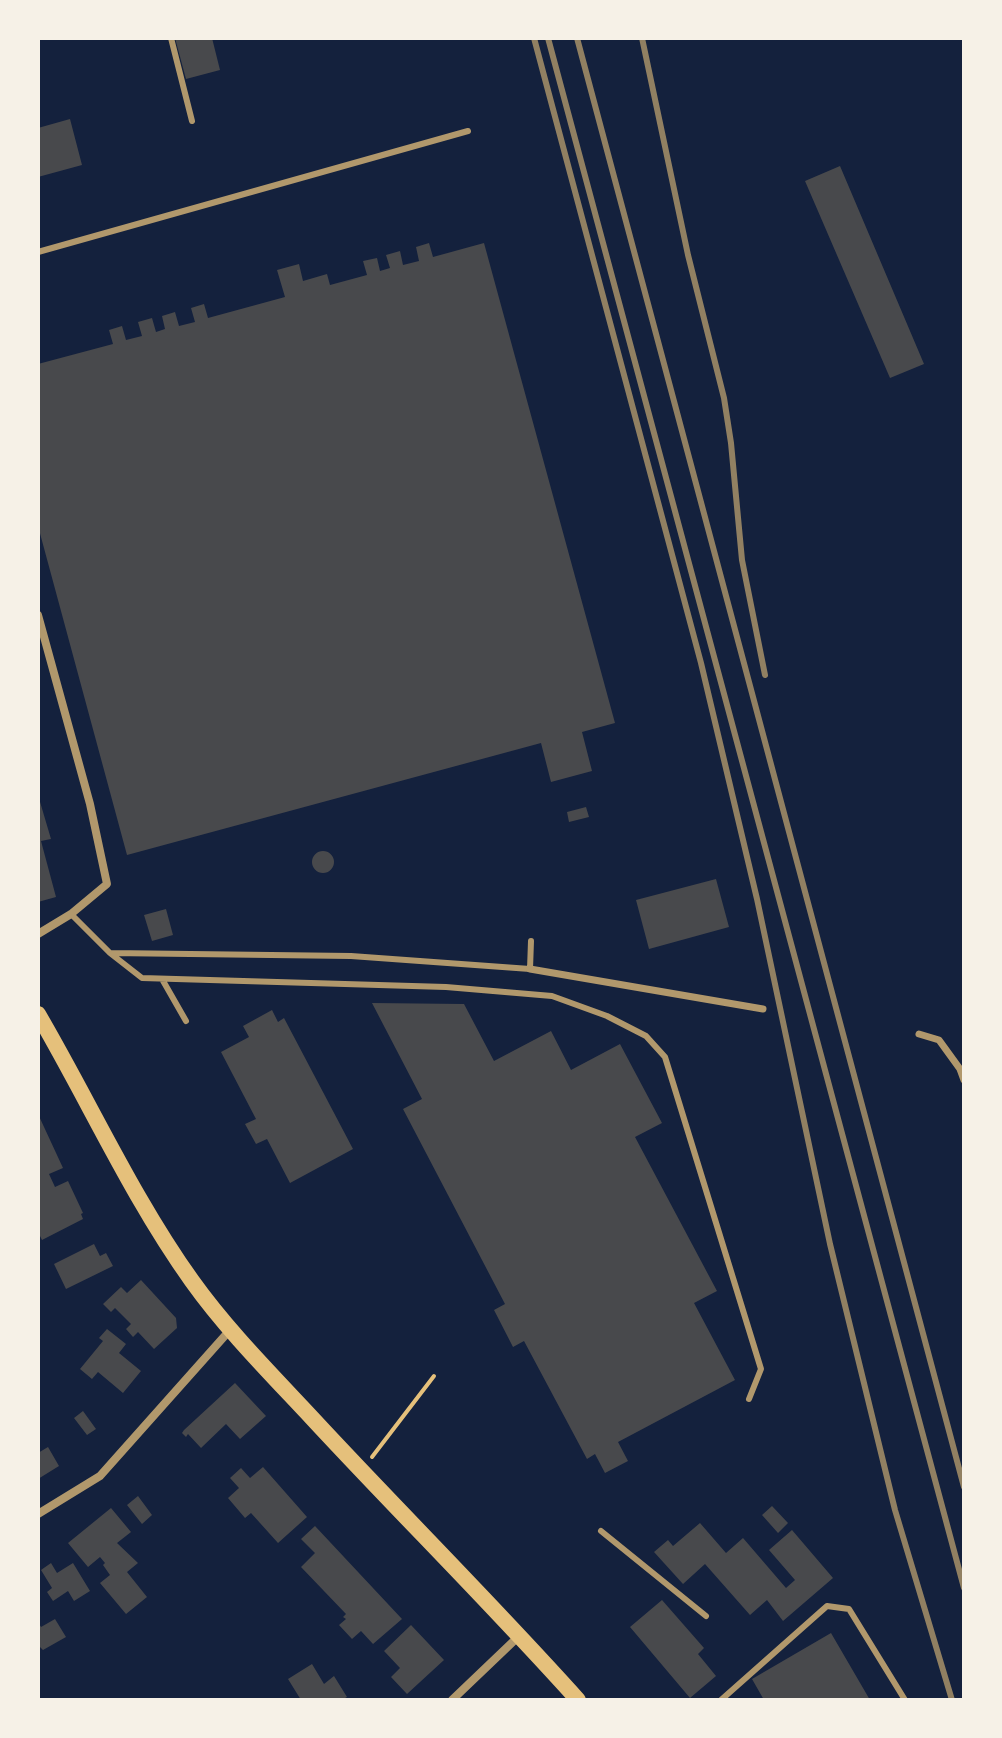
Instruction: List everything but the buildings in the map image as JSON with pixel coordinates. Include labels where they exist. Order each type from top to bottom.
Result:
[{"type":"main road","points":[[38,1014],[139,1200],[193,1282],[231,1330],[578,1700]]},
{"type":"street","points":[[38,615],[90,804],[107,884],[71,914],[38,934]]},
{"type":"street","points":[[530,969],[763,1009]]},
{"type":"street","points":[[919,1034],[939,1040],[960,1069],[964,1080]]},
{"type":"street","points":[[38,1514],[100,1476],[231,1330]]},
{"type":"street","points":[[452,1700],[520,1635]]},
{"type":"lane","points":[[171,38],[192,121]]},
{"type":"lane","points":[[38,252],[468,131]]},
{"type":"lane","points":[[71,914],[110,953],[142,978],[446,987],[552,996],[607,1016],[646,1036],[665,1057],[761,1369],[749,1399]]},
{"type":"lane","points":[[110,953],[351,956],[530,969],[531,941]]},
{"type":"lane","points":[[162,979],[186,1021]]},
{"type":"lane","points":[[601,1531],[706,1616]]},
{"type":"lane","points":[[721,1700],[827,1606],[849,1609],[905,1700]]},
{"type":"path","points":[[361,1471],[434,1376]]},
{"type":"railway","points":[[534,38],[701,663],[757,899],[830,1244],[895,1510],[952,1700]]},
{"type":"railway","points":[[548,38],[964,1588]]},
{"type":"railway","points":[[577,38],[964,1487]]},
{"type":"railway","points":[[642,38],[688,255],[724,398],[742,560],[765,675]]}]
